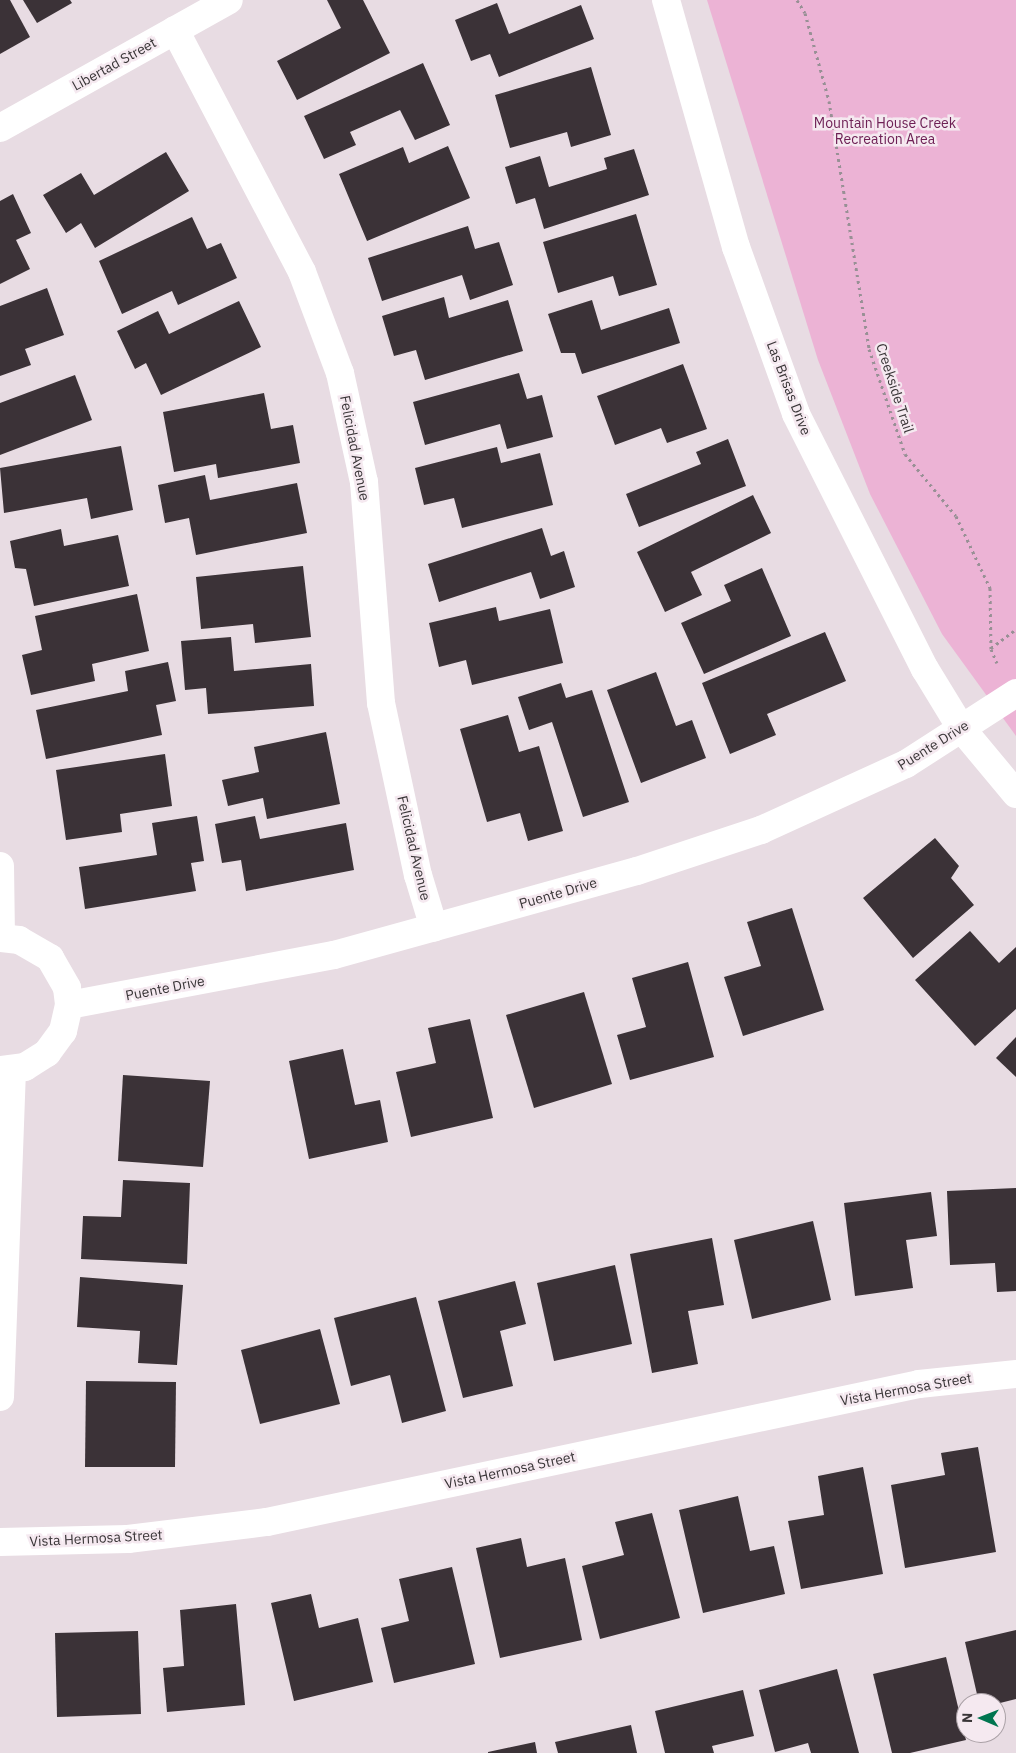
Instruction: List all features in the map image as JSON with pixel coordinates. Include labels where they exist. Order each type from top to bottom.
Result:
[{"type":"street","name":"Libertad Street","points":[[0,128],[229,0]]},
{"type":"street","name":"Las Brisas Drive","points":[[666,0],[736,246],[796,414],[925,669],[961,728],[1016,794]]},
{"type":"street","name":"Felicidad Avenue","points":[[175,30],[302,272],[340,373],[364,482],[381,703],[418,875],[434,928]]},
{"type":"street","name":"Puente Drive","points":[[69,1006],[325,956],[434,928],[637,871],[761,830],[906,764],[1015,694]]},
{"type":"street","points":[[0,866],[1,938],[20,940],[50,958],[67,988],[69,1006],[63,1031],[52,1048],[37,1061],[6,1070],[0,1397]]},
{"type":"street","name":"Vista Hermosa Street","points":[[0,1542],[128,1539],[267,1522],[919,1384],[1016,1374]]},
{"type":"path","name":"Creekside Trail","points":[[797,0],[805,13],[829,101],[869,349],[905,454],[956,516],[990,588],[991,649],[1015,694]]},
{"type":"path","points":[[991,649],[1016,629]]},
{"type":"green space","name":"Mountain House Creek Recreation Area","points":[[707,0],[1016,0],[1016,736],[942,634],[870,494],[818,360]]},
{"type":"building","points":[[0,0],[10,0],[30,37],[0,54]]},
{"type":"building","points":[[23,0],[70,0],[72,3],[37,23]]},
{"type":"building","points":[[327,0],[363,0],[390,53],[297,100],[277,61],[341,28]]},
{"type":"building","points":[[497,3],[509,34],[581,5],[594,39],[499,77],[490,54],[471,61],[455,20]]},
{"type":"building","points":[[423,63],[450,125],[415,140],[400,110],[350,132],[356,145],[324,159],[304,116]]},
{"type":"building","points":[[591,67],[611,135],[571,147],[567,132],[510,148],[495,95]]},
{"type":"building","points":[[448,146],[470,198],[367,241],[339,174],[403,147],[409,163]]},
{"type":"building","points":[[634,149],[649,195],[544,229],[535,198],[516,204],[505,167],[540,156],[549,187],[607,169],[604,158]]},
{"type":"building","points":[[166,152],[189,191],[95,248],[81,223],[66,233],[43,195],[81,173],[94,195]]},
{"type":"building","points":[[13,194],[31,233],[16,240],[30,269],[0,284],[0,201]]},
{"type":"building","points":[[636,214],[657,285],[619,296],[613,276],[558,293],[543,242]]},
{"type":"building","points":[[192,217],[207,249],[221,243],[237,278],[178,305],[172,291],[122,314],[99,261]]},
{"type":"building","points":[[468,226],[475,249],[499,242],[513,285],[470,300],[462,275],[382,301],[368,258]]},
{"type":"building","points":[[47,288],[64,335],[25,349],[31,365],[0,376],[0,306]]},
{"type":"building","points":[[444,297],[449,318],[508,300],[523,351],[425,380],[416,350],[394,356],[382,316]]},
{"type":"building","points":[[592,300],[601,330],[669,308],[680,343],[582,374],[575,353],[561,353],[548,314]]},
{"type":"building","points":[[239,301],[261,347],[161,395],[146,363],[135,369],[117,331],[158,311],[169,334]]},
{"type":"building","points":[[683,364],[707,429],[667,443],[661,428],[615,445],[597,396]]},
{"type":"building","points":[[519,373],[527,399],[542,395],[553,437],[507,449],[500,424],[425,445],[413,402]]},
{"type":"building","points":[[75,375],[92,420],[0,455],[0,403]]},
{"type":"building","points":[[264,393],[271,429],[293,425],[300,463],[218,478],[216,464],[174,472],[163,412]]},
{"type":"building","points":[[728,439],[746,486],[639,527],[626,494],[701,464],[696,452]]},
{"type":"building","points":[[121,446],[133,510],[91,519],[87,498],[4,513],[0,468]]},
{"type":"building","points":[[497,447],[501,463],[540,453],[553,505],[462,528],[454,498],[424,505],[415,468]]},
{"type":"building","points":[[205,475],[210,500],[297,483],[307,533],[196,555],[189,518],[165,523],[158,485]]},
{"type":"building","points":[[753,495],[771,533],[691,572],[702,595],[665,612],[637,552]]},
{"type":"building","points":[[542,528],[551,556],[564,551],[575,587],[540,599],[531,572],[439,602],[428,564]]},
{"type":"building","points":[[61,529],[64,546],[118,535],[129,586],[34,606],[26,569],[15,568],[10,541]]},
{"type":"building","points":[[303,566],[311,637],[255,643],[253,624],[201,629],[196,577]]},
{"type":"building","points":[[762,568],[791,636],[704,674],[681,623],[731,601],[724,585]]},
{"type":"building","points":[[137,594],[149,651],[92,664],[95,681],[31,695],[22,655],[42,650],[35,616]]},
{"type":"building","points":[[496,607],[499,621],[550,609],[563,663],[472,685],[466,660],[439,667],[429,623]]},
{"type":"building","points":[[825,632],[846,681],[767,714],[776,735],[730,754],[702,683]]},
{"type":"building","points":[[231,637],[234,671],[311,664],[314,706],[208,714],[206,688],[185,690],[181,641]]},
{"type":"building","points":[[168,662],[176,701],[156,705],[162,735],[46,759],[36,710],[128,691],[125,671]]},
{"type":"building","points":[[656,672],[676,726],[692,720],[706,758],[641,783],[607,690]]},
{"type":"building","points":[[561,683],[566,698],[592,690],[629,802],[583,817],[552,722],[529,730],[518,697]]},
{"type":"building","points":[[508,715],[519,752],[539,746],[563,831],[528,841],[520,813],[487,822],[460,729]]},
{"type":"building","points":[[326,732],[340,804],[267,819],[263,798],[228,806],[222,780],[259,772],[254,747]]},
{"type":"building","points":[[165,754],[172,806],[120,814],[122,832],[66,840],[56,770]]},
{"type":"building","points":[[197,816],[204,861],[191,863],[196,891],[85,909],[79,867],[157,855],[152,823]]},
{"type":"building","points":[[255,816],[260,839],[346,823],[354,870],[246,891],[241,860],[222,863],[215,824]]},
{"type":"building","points":[[935,838],[959,866],[951,878],[974,905],[913,958],[863,898]]},
{"type":"building","points":[[792,908],[824,1010],[743,1036],[724,977],[761,966],[747,922]]},
{"type":"building","points":[[970,931],[999,963],[1016,947],[1016,1009],[975,1046],[915,980]]},
{"type":"building","points":[[688,962],[714,1057],[630,1080],[617,1035],[646,1027],[632,978]]},
{"type":"building","points":[[584,992],[612,1084],[534,1108],[506,1015]]},
{"type":"building","points":[[470,1019],[493,1118],[411,1137],[396,1072],[436,1063],[428,1028]]},
{"type":"building","points":[[1016,1037],[1016,1077],[996,1058]]},
{"type":"building","points":[[343,1049],[355,1105],[380,1100],[388,1142],[309,1159],[289,1061]]},
{"type":"building","points":[[123,1075],[210,1081],[203,1167],[118,1161]]},
{"type":"building","points":[[123,1180],[190,1183],[187,1264],[81,1259],[83,1216],[121,1217]]},
{"type":"building","points":[[1016,1188],[1016,1291],[997,1292],[995,1263],[950,1265],[947,1191]]},
{"type":"building","points":[[931,1192],[937,1236],[906,1240],[913,1288],[855,1296],[844,1203]]},
{"type":"building","points":[[813,1221],[831,1300],[752,1319],[734,1240]]},
{"type":"building","points":[[712,1238],[724,1305],[688,1311],[698,1364],[652,1373],[630,1254]]},
{"type":"building","points":[[615,1265],[632,1344],[554,1361],[537,1283]]},
{"type":"building","points":[[80,1277],[183,1285],[177,1365],[138,1363],[140,1331],[77,1327]]},
{"type":"building","points":[[515,1281],[526,1324],[500,1331],[513,1386],[463,1398],[438,1301]]},
{"type":"building","points":[[416,1297],[446,1411],[402,1423],[390,1375],[351,1386],[334,1318]]},
{"type":"building","points":[[320,1329],[340,1404],[260,1424],[241,1350]]},
{"type":"building","points":[[86,1381],[176,1382],[175,1467],[85,1467]]},
{"type":"building","points":[[978,1447],[996,1552],[905,1568],[891,1485],[945,1475],[941,1453]]},
{"type":"building","points":[[863,1467],[883,1574],[801,1589],[788,1521],[824,1515],[818,1476]]},
{"type":"building","points":[[738,1496],[750,1551],[774,1546],[785,1594],[703,1613],[679,1510]]},
{"type":"building","points":[[652,1513],[680,1618],[600,1639],[582,1566],[624,1555],[615,1522]]},
{"type":"building","points":[[521,1538],[527,1567],[565,1558],[582,1640],[500,1658],[476,1548]]},
{"type":"building","points":[[452,1567],[475,1664],[394,1683],[381,1628],[409,1621],[399,1579]]},
{"type":"building","points":[[311,1594],[319,1628],[358,1618],[373,1682],[294,1701],[271,1603]]},
{"type":"building","points":[[236,1604],[245,1705],[167,1712],[163,1668],[184,1666],[180,1610]]},
{"type":"building","points":[[1016,1630],[1016,1699],[1006,1702],[1006,1693],[977,1693],[965,1642]]},
{"type":"building","points":[[138,1631],[141,1714],[57,1717],[55,1633]]},
{"type":"building","points":[[946,1657],[956,1698],[956,1742],[910,1753],[892,1753],[873,1674]]},
{"type":"building","points":[[837,1669],[859,1753],[811,1753],[808,1743],[775,1752],[759,1690]]},
{"type":"building","points":[[743,1690],[754,1736],[712,1746],[714,1753],[665,1753],[655,1711]]},
{"type":"building","points":[[631,1725],[637,1753],[558,1753],[555,1742]]},
{"type":"building","points":[[535,1742],[537,1753],[488,1753],[488,1752]]}]
